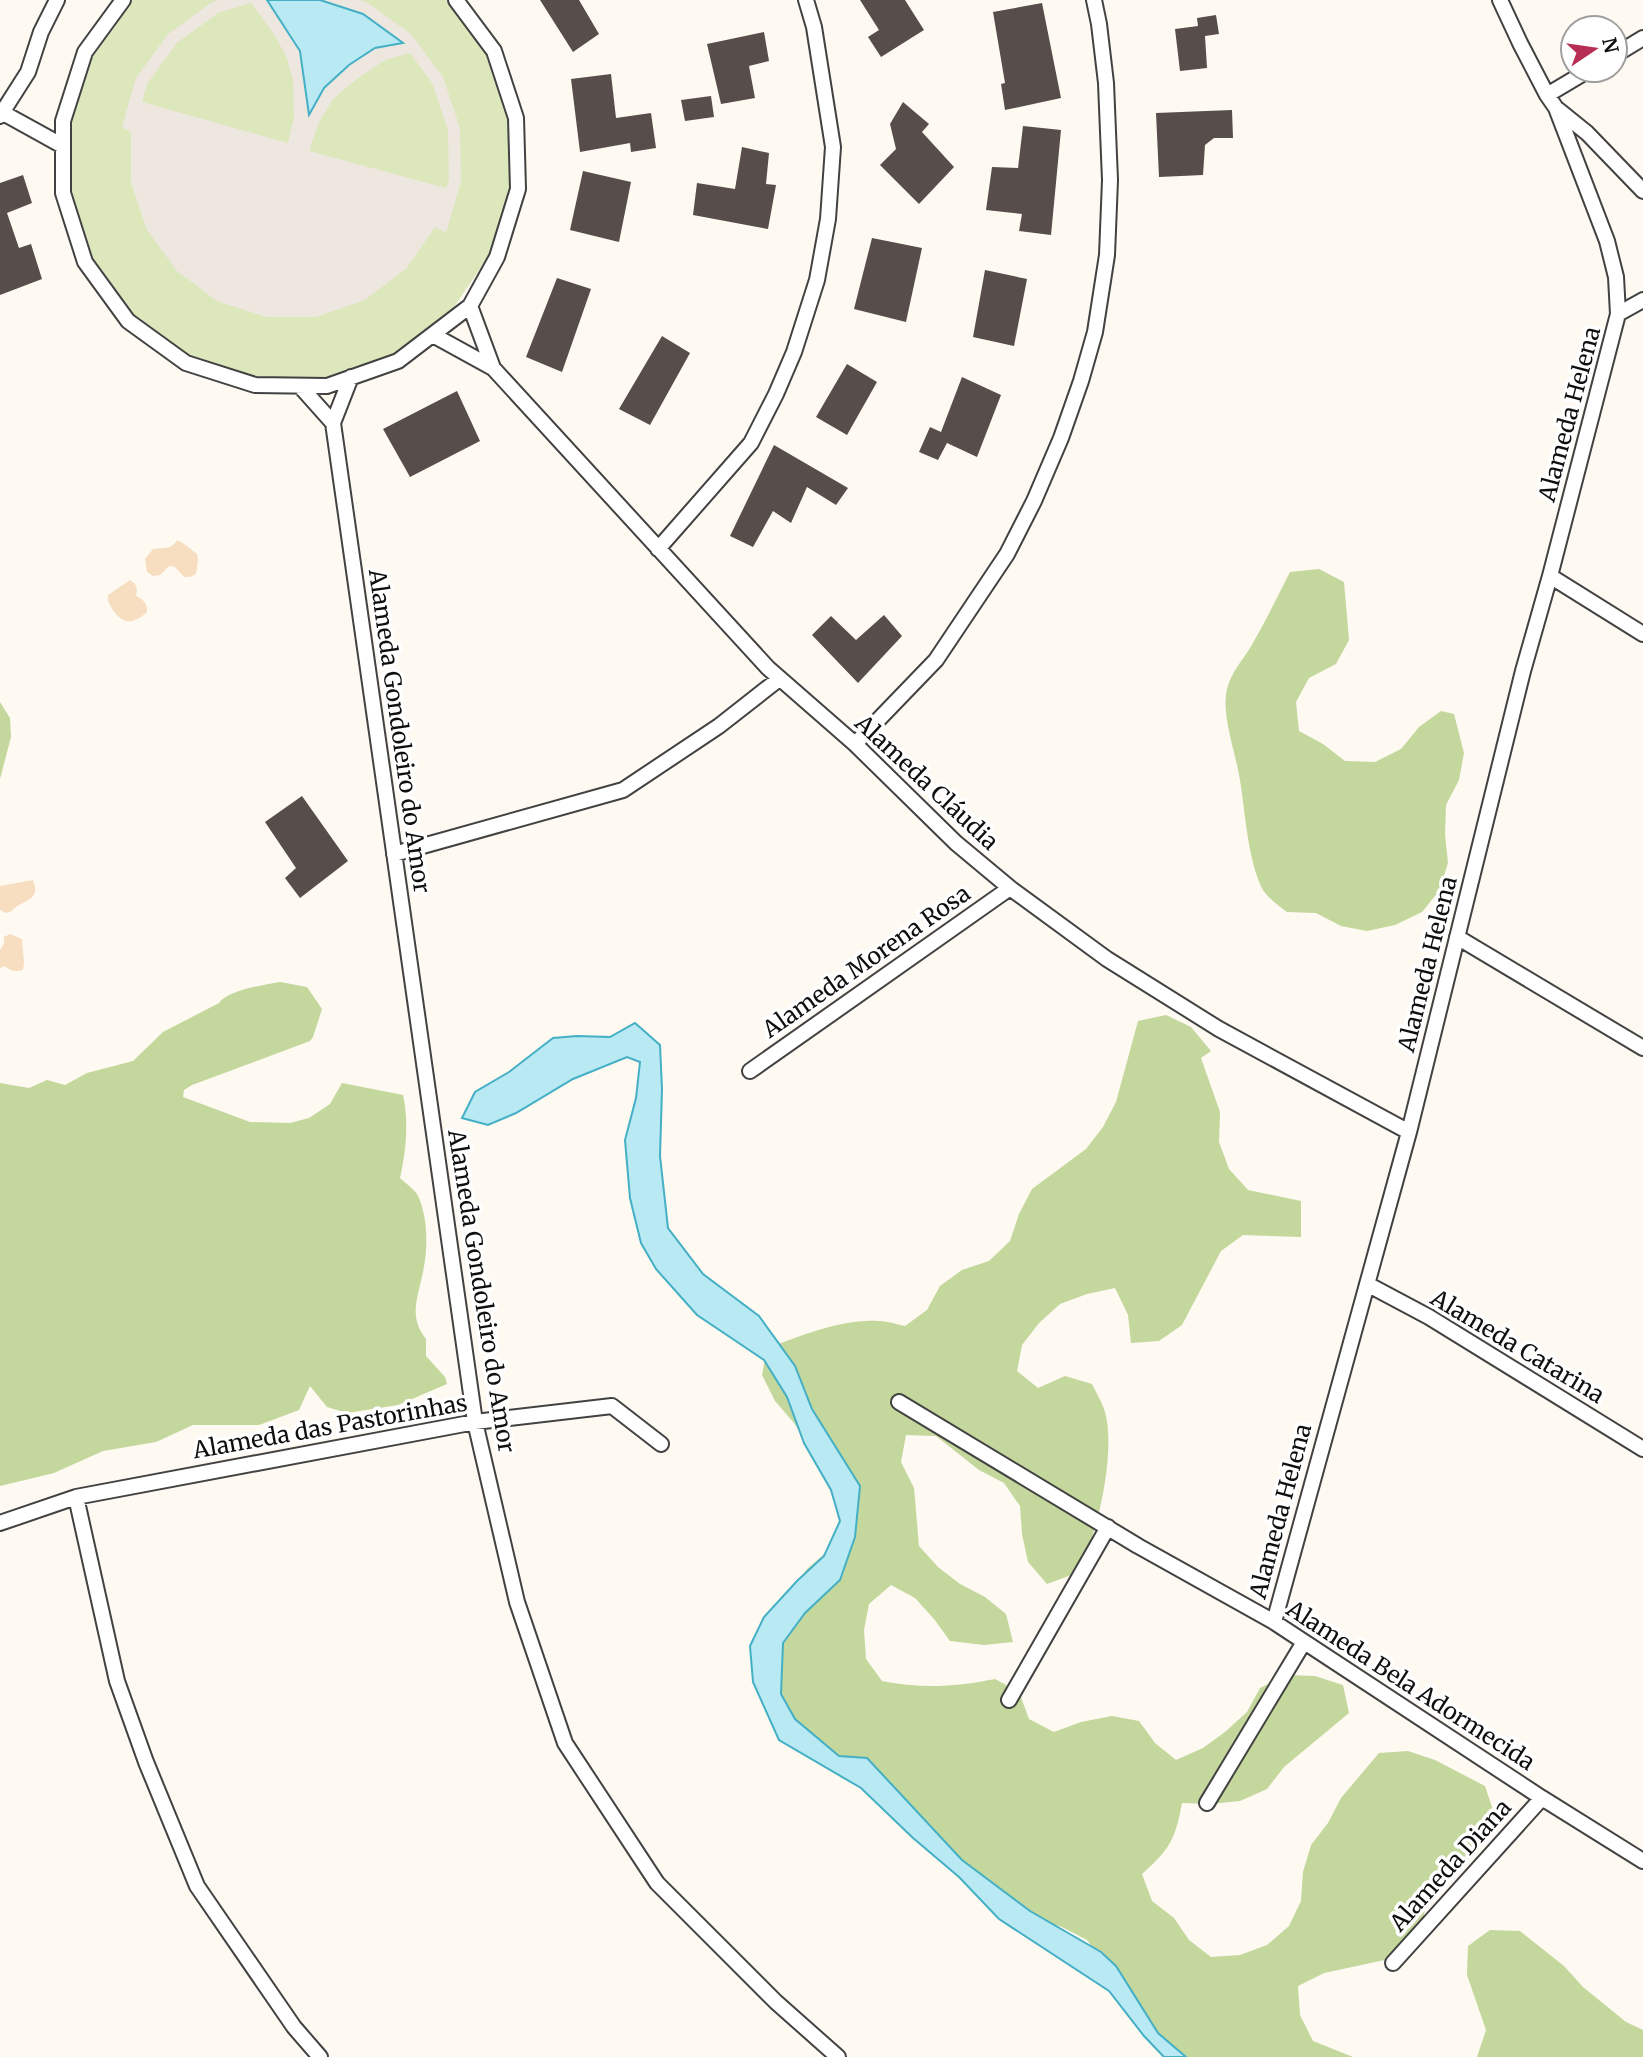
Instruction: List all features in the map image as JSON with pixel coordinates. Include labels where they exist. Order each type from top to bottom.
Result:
[{"type":"street","points":[[57,0],[27,72],[2,114],[63,146]]},
{"type":"street","points":[[123,0],[85,52],[63,121],[63,193],[85,262],[128,321],[186,363],[255,386],[327,386],[398,362],[470,306],[498,257],[518,189],[516,118],[494,51],[456,0]]},
{"type":"street","points":[[658,549],[751,443],[794,352],[817,280],[828,219],[833,147],[814,27],[806,0]]},
{"type":"street","points":[[855,744],[936,660],[1007,554],[1034,501],[1061,438],[1081,381],[1095,332],[1107,255],[1110,180],[1106,83],[1094,0]]},
{"type":"street","points":[[1500,0],[1556,107],[1587,133],[1643,191]]},
{"type":"street","points":[[1547,94],[1564,84]]},
{"type":"street","name":"Alameda Helena","points":[[1273,1622],[1409,1132],[1523,671],[1618,314],[1616,276],[1607,241],[1556,107]]},
{"type":"street","name":"Alameda Helena","points":[[1618,314],[1643,300]]},
{"type":"street","points":[[470,306],[493,368]]},
{"type":"street","points":[[433,335],[493,368]]},
{"type":"street","name":"Alameda Cláudia","points":[[493,368],[779,679],[855,744],[956,843],[1010,888],[1107,959],[1219,1029],[1409,1132]]},
{"type":"street","name":"Alameda Gondoleiro do Amor","points":[[351,377],[333,424],[475,1422],[517,1602],[565,1743],[657,1883],[776,2002],[838,2057]]},
{"type":"street","points":[[300,386],[333,424]]},
{"type":"street","points":[[1550,576],[1643,634]]},
{"type":"street","points":[[394,853],[623,790],[719,726],[779,679]]},
{"type":"street","name":"Alameda Morena Rosa","points":[[750,1072],[1010,888]]},
{"type":"street","points":[[1457,937],[1643,1048]]},
{"type":"street","name":"Alameda Catarina","points":[[1367,1284],[1429,1317],[1643,1449]]},
{"type":"street","name":"Alameda Bela Adormecida","points":[[900,1402],[1273,1622],[1643,1861]]},
{"type":"street","name":"Alameda das Pastorinhas","points":[[0,1523],[76,1497],[475,1422],[612,1406],[661,1444]]},
{"type":"street","points":[[76,1497],[117,1681],[146,1762],[197,1886],[294,2028],[320,2057]]},
{"type":"street","points":[[1009,1700],[1108,1527]]},
{"type":"street","points":[[1207,1803],[1304,1642]]},
{"type":"street","name":"Alameda Diana","points":[[1393,1963],[1542,1798]]},
{"type":"green space","points":[[133,0],[446,0],[486,55],[508,120],[510,188],[490,254],[452,310],[394,354],[326,377],[256,378],[190,356],[134,315],[93,258],[71,192],[71,122],[93,55]]},
{"type":"green space","points":[[1319,569],[1344,582],[1349,640],[1336,664],[1309,678],[1296,702],[1299,731],[1323,744],[1345,761],[1375,762],[1401,749],[1419,727],[1441,711],[1454,714],[1464,753],[1459,780],[1446,805],[1448,863],[1439,891],[1422,912],[1395,925],[1367,931],[1341,926],[1316,913],[1287,912],[1263,890],[1250,851],[1240,780],[1226,715],[1226,695],[1230,680],[1258,634],[1290,572]]},
{"type":"green space","points":[[0,702],[10,718],[11,737],[0,779]]},
{"type":"green space","points":[[280,982],[307,987],[322,1009],[310,1041],[192,1085],[184,1090],[183,1097],[250,1122],[290,1123],[309,1118],[330,1104],[342,1083],[403,1095],[406,1137],[400,1178],[419,1198],[426,1234],[425,1263],[416,1307],[417,1323],[426,1339],[426,1356],[445,1377],[447,1384],[398,1405],[347,1413],[327,1407],[310,1386],[299,1410],[259,1425],[193,1425],[156,1442],[103,1451],[54,1473],[0,1486],[0,1083],[29,1088],[47,1080],[65,1085],[87,1073],[133,1061],[163,1032],[224,998],[247,989]]},
{"type":"green space","points":[[1166,1015],[1191,1027],[1211,1051],[1201,1058],[1220,1112],[1219,1142],[1229,1169],[1248,1190],[1301,1201],[1301,1237],[1243,1235],[1221,1251],[1182,1325],[1159,1341],[1131,1343],[1128,1315],[1115,1288],[1060,1304],[1039,1323],[1022,1345],[1017,1371],[1038,1388],[1065,1376],[1092,1384],[1104,1409],[1108,1460],[1102,1500],[1092,1536],[1074,1574],[1047,1584],[1028,1562],[1020,1506],[1004,1483],[979,1470],[936,1436],[906,1435],[901,1462],[914,1488],[919,1546],[938,1567],[1006,1614],[1013,1642],[984,1645],[950,1641],[915,1598],[891,1585],[869,1604],[864,1630],[866,1659],[882,1681],[896,1684],[939,1686],[995,1679],[1019,1692],[1029,1719],[1054,1732],[1081,1722],[1112,1716],[1139,1721],[1155,1743],[1176,1760],[1203,1748],[1225,1732],[1247,1712],[1260,1688],[1286,1675],[1315,1676],[1343,1685],[1349,1713],[1284,1767],[1267,1789],[1240,1801],[1182,1803],[1170,1843],[1142,1874],[1152,1901],[1174,1918],[1189,1940],[1211,1957],[1240,1955],[1267,1945],[1289,1926],[1301,1901],[1303,1872],[1311,1845],[1328,1823],[1341,1798],[1379,1753],[1408,1751],[1435,1760],[1485,1786],[1495,1816],[1482,1841],[1465,1863],[1443,1882],[1426,1904],[1421,1931],[1408,1955],[1324,1973],[1298,1986],[1300,2015],[1313,2041],[1353,2057],[1178,2057],[1087,1940],[1062,1927],[1008,1910],[869,1772],[790,1745],[771,1723],[765,1695],[773,1613],[807,1569],[829,1550],[841,1525],[826,1471],[794,1423],[775,1401],[762,1375],[767,1348],[821,1329],[850,1323],[881,1321],[905,1326],[927,1310],[940,1286],[962,1270],[989,1261],[1010,1241],[1019,1214],[1032,1189],[1086,1149],[1103,1127],[1116,1102],[1138,1021]]},
{"type":"green space","points":[[1490,1930],[1520,1931],[1564,1966],[1583,1987],[1626,2022],[1643,2030],[1643,2057],[1477,2057],[1486,2030],[1467,1975],[1468,1946]]},
{"type":"sand","points":[[177,540],[197,554],[196,574],[184,577],[175,567],[169,566],[160,575],[153,576],[147,572],[145,559],[153,549],[169,547]]},
{"type":"sand","points":[[130,580],[135,584],[136,596],[145,602],[147,612],[129,621],[116,614],[108,601],[108,595]]},
{"type":"sand","points":[[33,880],[33,896],[12,911],[6,913],[0,910],[0,886]]},
{"type":"sand","points":[[10,934],[22,939],[23,970],[13,971],[4,966],[0,968],[0,950],[4,937]]},
{"type":"shaded area","points":[[267,0],[300,51],[310,114],[324,88],[349,65],[375,48],[363,14],[320,0],[359,0],[368,3],[411,34],[443,77],[460,128],[461,181],[446,233],[435,227],[407,268],[365,300],[316,317],[266,317],[217,301],[177,271],[147,230],[131,182],[131,132],[122,127],[136,78],[168,34],[212,2]],"holes":[[[251,3],[274,34],[287,58],[293,80],[294,117],[288,143],[142,102],[147,84],[177,43],[218,13]],[[410,53],[432,83],[448,130],[449,180],[446,188],[309,151],[319,122],[333,99],[385,60]]]},
{"type":"water","points":[[267,0],[320,0],[363,14],[403,43],[375,48],[349,65],[324,88],[309,115],[300,51]]},
{"type":"water","points":[[635,1023],[660,1045],[660,1156],[668,1228],[703,1274],[759,1316],[795,1366],[812,1409],[860,1486],[855,1537],[840,1580],[805,1613],[783,1643],[781,1694],[795,1719],[839,1756],[867,1758],[962,1860],[1030,1911],[1101,1952],[1116,1966],[1158,2033],[1186,2057],[1164,2057],[1109,1991],[999,1919],[959,1877],[861,1788],[779,1740],[753,1682],[750,1646],[764,1617],[824,1556],[840,1521],[831,1490],[804,1443],[787,1397],[764,1360],[697,1315],[656,1269],[641,1243],[630,1198],[625,1140],[636,1098],[640,1062],[627,1057],[573,1079],[516,1113],[488,1125],[462,1118],[475,1092],[509,1072],[553,1038],[610,1037]]},
{"type":"building","points":[[540,0],[579,0],[599,34],[573,52]]},
{"type":"building","points":[[860,0],[905,0],[924,30],[881,57],[868,37],[879,30]]},
{"type":"building","points":[[1042,3],[1061,98],[1005,110],[1001,84],[1005,83],[993,12]]},
{"type":"building","points":[[1216,15],[1219,34],[1205,36],[1207,68],[1180,71],[1175,29],[1198,26],[1197,18]]},
{"type":"building","points":[[764,32],[769,61],[749,66],[755,98],[721,104],[707,44]]},
{"type":"building","points":[[611,74],[616,118],[651,113],[656,148],[631,152],[630,143],[580,152],[571,79]]},
{"type":"building","points":[[711,96],[714,117],[685,121],[681,100]]},
{"type":"building","points":[[903,102],[929,124],[922,132],[954,167],[919,204],[880,165],[896,149],[890,124]]},
{"type":"building","points":[[1232,110],[1233,138],[1214,138],[1205,145],[1203,175],[1159,177],[1156,113]]},
{"type":"building","points":[[1023,126],[1061,130],[1051,235],[1019,231],[1022,214],[986,210],[992,167],[1018,168]]},
{"type":"building","points":[[742,147],[769,153],[766,184],[776,185],[768,229],[693,215],[697,183],[735,189]]},
{"type":"building","points":[[583,171],[631,182],[619,242],[570,230]]},
{"type":"building","points":[[23,175],[32,203],[7,213],[19,248],[31,244],[42,279],[0,295],[0,183]]},
{"type":"building","points":[[872,238],[922,248],[906,322],[854,309]]},
{"type":"building","points":[[985,270],[1027,279],[1014,346],[973,337]]},
{"type":"building","points":[[557,278],[591,289],[562,372],[526,357]]},
{"type":"building","points":[[662,336],[690,353],[650,425],[619,409]]},
{"type":"building","points":[[847,364],[877,382],[847,435],[816,417]]},
{"type":"building","points":[[962,377],[1001,395],[977,457],[947,443],[938,460],[919,452],[930,427],[941,432]]},
{"type":"building","points":[[457,391],[480,441],[410,477],[383,429]]},
{"type":"building","points":[[774,445],[848,488],[836,505],[807,487],[791,523],[773,511],[753,547],[730,536]]},
{"type":"building","points":[[884,615],[902,636],[858,683],[812,635],[831,616],[856,640]]},
{"type":"building","points":[[302,796],[348,861],[300,898],[285,878],[296,868],[265,822]]}]
